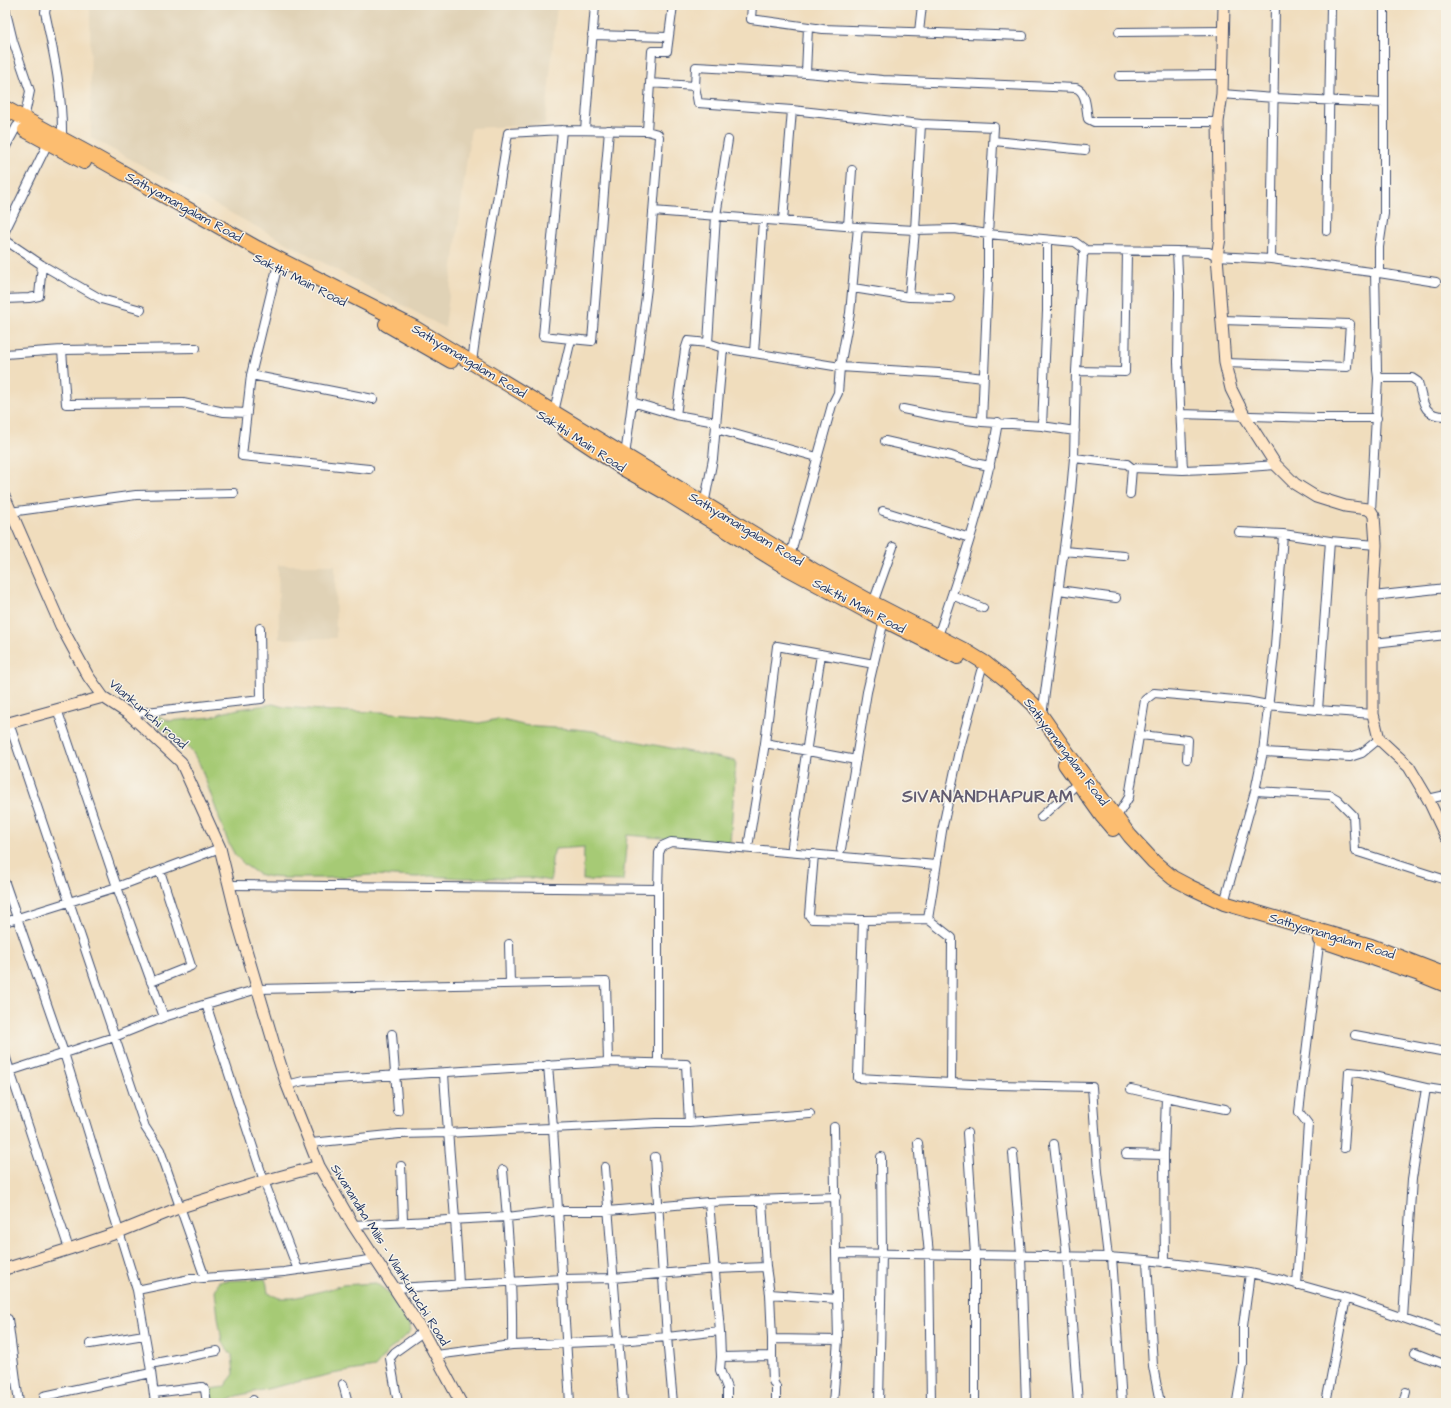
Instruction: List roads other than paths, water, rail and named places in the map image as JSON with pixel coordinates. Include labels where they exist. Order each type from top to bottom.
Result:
[{"type":"highway","name":"Sathyamangalam Road","points":[[5,108],[15,121],[62,139],[219,228],[415,328],[790,556],[801,569],[938,636],[984,662],[1034,705],[1071,758],[1130,836],[1154,862],[1173,878],[1224,903],[1320,936],[1371,946],[1446,975]]},
{"type":"highway","name":"Sakthi Main Road","points":[[15,121],[48,142],[255,258],[401,331],[554,423],[624,469],[801,569],[884,620],[961,659],[981,671],[1010,693],[1026,709],[1102,816],[1123,842],[1150,870],[1170,886],[1223,911],[1320,936],[1446,985]]},
{"type":"street","points":[[47,5],[45,12],[60,90],[63,116],[62,139]]},
{"type":"street","points":[[585,130],[595,5]]},
{"type":"street","points":[[647,131],[652,51],[667,50],[673,5]]},
{"type":"street","points":[[752,5],[751,19],[823,29],[1023,36]]},
{"type":"street","points":[[919,32],[922,5]]},
{"type":"street","points":[[1224,5],[1223,75],[1218,122],[1220,238],[1218,256],[1225,363],[1231,388],[1244,415],[1276,465],[1295,484],[1316,497],[1345,506],[1367,509],[1371,511]]},
{"type":"street","points":[[1271,259],[1275,5]]},
{"type":"street","points":[[1327,231],[1331,5]]},
{"type":"street","points":[[1384,5],[1384,214],[1377,273],[1377,418],[1371,511],[1374,516],[1376,545],[1373,596],[1373,714],[1379,739],[1409,767],[1428,798],[1446,837]]},
{"type":"street","points":[[5,8],[13,41],[30,91],[15,121],[5,148]]},
{"type":"street","points":[[806,73],[808,27]]},
{"type":"street","points":[[1119,32],[1224,31]]},
{"type":"street","points":[[592,35],[668,37]]},
{"type":"street","points":[[982,422],[988,278],[988,234],[994,127],[921,124],[792,110],[698,103],[695,86],[696,67],[806,73],[883,80],[1076,88],[1080,89],[1084,96],[1088,120],[1094,122],[1218,122]]},
{"type":"street","points":[[1119,76],[1223,75]]},
{"type":"street","points":[[650,83],[695,86]]},
{"type":"street","points":[[1222,94],[1384,103]]},
{"type":"street","points":[[783,221],[792,110]]},
{"type":"street","points":[[909,297],[915,230],[921,124]]},
{"type":"street","points":[[562,130],[543,336],[592,341],[609,130]]},
{"type":"street","points":[[472,362],[479,307],[508,133],[562,130],[609,130],[647,131],[658,134],[660,137],[647,288],[625,456]]},
{"type":"street","points":[[708,343],[716,216],[728,140]]},
{"type":"street","points":[[994,141],[1085,150]]},
{"type":"street","points":[[5,231],[48,142]]},
{"type":"street","points":[[848,226],[852,170]]},
{"type":"street","points":[[654,211],[848,226],[915,230],[955,229],[988,234],[1074,242],[1086,250],[1209,252],[1218,256],[1271,259],[1436,282]]},
{"type":"street","points":[[754,354],[763,220]]},
{"type":"street","points":[[790,556],[832,405],[838,394],[840,367],[853,288],[858,226]]},
{"type":"street","points":[[5,240],[42,265],[101,299],[141,310]]},
{"type":"street","points":[[1042,426],[1047,311],[1047,240]]},
{"type":"street","points":[[1042,716],[1070,502],[1074,458],[1076,371],[1083,255],[1086,250]]},
{"type":"street","points":[[1076,371],[1125,372],[1127,251]]},
{"type":"street","points":[[1177,251],[1179,292],[1178,362],[1183,470]]},
{"type":"street","points":[[5,299],[39,296],[42,265]]},
{"type":"street","points":[[277,268],[251,375],[242,456],[369,469]]},
{"type":"street","points":[[853,288],[909,297],[950,298]]},
{"type":"street","points":[[1222,320],[1350,324],[1347,367],[1225,363]]},
{"type":"street","points":[[554,412],[571,339]]},
{"type":"street","points":[[676,415],[685,350],[688,341],[708,343],[723,348],[754,354],[840,367],[939,373],[984,378]]},
{"type":"street","points":[[5,354],[62,350],[196,348]]},
{"type":"street","points":[[704,505],[713,459],[723,348]]},
{"type":"street","points":[[62,350],[66,404],[183,403],[224,412],[247,413]]},
{"type":"street","points":[[251,375],[373,399]]},
{"type":"street","points":[[1378,378],[1412,378],[1418,382],[1425,408],[1437,416],[1446,416]]},
{"type":"street","points":[[632,402],[716,425],[817,457]]},
{"type":"street","points":[[904,408],[936,416],[982,422],[1042,426],[1075,432]]},
{"type":"street","points":[[1180,414],[1377,418]]},
{"type":"street","points":[[938,636],[978,513],[990,466],[998,422]]},
{"type":"street","points":[[885,441],[990,466]]},
{"type":"street","points":[[1074,458],[1127,464],[1132,468],[1183,470],[1276,465]]},
{"type":"street","points":[[1130,494],[1132,468]]},
{"type":"street","points":[[10,512],[136,495],[234,493]]},
{"type":"street","name":"Vilankurichi road","points":[[5,498],[61,626],[88,676],[103,697],[129,714],[181,762],[220,848],[228,885],[276,1051]]},
{"type":"street","points":[[883,510],[970,538]]},
{"type":"street","points":[[1239,532],[1283,534],[1330,541],[1376,545]]},
{"type":"street","points":[[1224,903],[1255,792],[1263,752],[1275,646],[1283,534]]},
{"type":"street","points":[[1318,710],[1330,541]]},
{"type":"street","points":[[873,603],[893,547]]},
{"type":"street","points":[[1064,551],[1124,556]]},
{"type":"street","points":[[1373,596],[1446,588]]},
{"type":"street","points":[[1059,590],[1116,598]]},
{"type":"street","points":[[952,595],[983,608]]},
{"type":"street","points":[[840,849],[867,692],[884,620]]},
{"type":"street","points":[[129,714],[261,699],[260,628]]},
{"type":"street","points":[[1374,644],[1446,635]]},
{"type":"street","points":[[749,841],[765,743],[777,646],[874,664]]},
{"type":"street","points":[[792,846],[821,654]]},
{"type":"street","points":[[928,919],[942,831],[959,751],[981,671]]},
{"type":"street","points":[[1116,818],[1129,797],[1145,700],[1154,694],[1247,701],[1268,705],[1373,714]]},
{"type":"street","points":[[103,697],[7,724],[145,1127],[160,1150],[206,1278]]},
{"type":"street","points":[[57,709],[117,887],[164,1017]]},
{"type":"street","points":[[1140,735],[1188,740],[1187,759]]},
{"type":"street","points":[[1263,752],[1350,757],[1362,753],[1379,739]]},
{"type":"street","points":[[765,743],[856,760]]},
{"type":"street","points":[[1041,817],[1078,783]]},
{"type":"street","points":[[1255,792],[1330,795],[1337,798],[1353,815],[1355,851],[1446,880]]},
{"type":"street","points":[[1428,798],[1446,795]]},
{"type":"street","points":[[658,1063],[658,889],[659,853],[662,846],[671,842],[936,865]]},
{"type":"street","points":[[5,922],[117,887],[220,848]]},
{"type":"street","points":[[814,854],[809,915],[812,919],[928,919],[952,938],[951,1083]]},
{"type":"street","points":[[151,982],[191,966],[160,870]]},
{"type":"street","points":[[5,883],[64,1053],[137,1290],[155,1403]]},
{"type":"street","points":[[228,885],[658,889]]},
{"type":"street","points":[[863,920],[858,1078],[994,1085],[1092,1087],[1098,1172],[1110,1257],[1122,1403]]},
{"type":"street","points":[[1297,1285],[1308,1124],[1299,1112],[1320,936]]},
{"type":"street","points":[[509,944],[510,984]]},
{"type":"street","points":[[7,1071],[114,1037],[164,1017],[258,989],[606,982],[608,1062]]},
{"type":"street","points":[[206,1004],[264,1181],[298,1270]]},
{"type":"street","points":[[392,1034],[398,1111]]},
{"type":"street","points":[[1355,1035],[1446,1052]]},
{"type":"street","name":"Sivanandha Mills - Vilankuruchi Road","points":[[276,1051],[287,1085],[319,1166],[353,1225],[424,1332],[461,1403]]},
{"type":"street","points":[[5,1055],[7,1071],[69,1250]]},
{"type":"street","points":[[287,1085],[303,1081],[444,1073],[548,1065],[608,1062],[686,1064],[689,1123]]},
{"type":"street","points":[[548,1065],[570,1403]]},
{"type":"street","points":[[1344,1148],[1349,1072],[1446,1091]]},
{"type":"street","points":[[444,1073],[456,1219],[459,1285]]},
{"type":"street","points":[[1403,1318],[1412,1179],[1426,1088]]},
{"type":"street","points":[[1131,1089],[1225,1109]]},
{"type":"street","points":[[1165,1263],[1164,1154],[1166,1097]]},
{"type":"street","points":[[311,1143],[400,1134],[657,1123],[689,1123],[810,1114]]},
{"type":"street","points":[[833,1403],[838,1340],[834,1127]]},
{"type":"street","points":[[966,1133],[975,1255],[975,1403]]},
{"type":"street","points":[[918,1143],[929,1254],[931,1403]]},
{"type":"street","points":[[1054,1144],[1067,1257],[1078,1403]]},
{"type":"street","points":[[1013,1153],[1021,1255],[1026,1403]]},
{"type":"street","points":[[1126,1154],[1164,1154]]},
{"type":"street","points":[[655,1157],[673,1403]]},
{"type":"street","points":[[879,1403],[882,1253],[881,1157]]},
{"type":"street","points":[[5,1269],[69,1250],[181,1208],[264,1181],[319,1166]]},
{"type":"street","points":[[401,1166],[403,1221]]},
{"type":"street","points":[[605,1167],[623,1403]]},
{"type":"street","points":[[503,1170],[513,1312],[512,1345]]},
{"type":"street","points":[[353,1225],[403,1221],[507,1217],[558,1211],[608,1211],[709,1202],[836,1197]]},
{"type":"street","points":[[762,1200],[766,1267],[770,1294],[772,1381],[776,1387],[776,1403]]},
{"type":"street","points":[[709,1202],[716,1268],[720,1331],[720,1370],[727,1388],[726,1403]]},
{"type":"street","points":[[836,1253],[1110,1257],[1147,1260],[1250,1273],[1346,1298],[1446,1333]]},
{"type":"street","points":[[137,1290],[190,1279],[298,1270],[376,1259]]},
{"type":"street","points":[[1147,1260],[1153,1366],[1160,1403]]},
{"type":"street","points":[[395,1288],[562,1279],[613,1278],[716,1268],[766,1267]]},
{"type":"street","points":[[1237,1400],[1243,1365],[1243,1326],[1250,1273]]},
{"type":"street","points":[[770,1294],[837,1299]]},
{"type":"street","points":[[1326,1403],[1346,1298]]},
{"type":"street","points":[[5,1320],[8,1319],[19,1403]]},
{"type":"street","points":[[436,1355],[512,1345],[618,1341],[720,1331]]},
{"type":"street","points":[[398,1403],[390,1358],[395,1352],[424,1332]]},
{"type":"street","points":[[90,1344],[144,1335]]},
{"type":"street","points":[[772,1339],[838,1340]]},
{"type":"street","points":[[150,1364],[217,1351]]},
{"type":"street","points":[[1415,1353],[1446,1365]]},
{"type":"street","points":[[721,1357],[772,1356]]},
{"type":"street","points":[[44,1396],[151,1373]]},
{"type":"street","points":[[344,1384],[348,1403]]},
{"type":"street","points":[[154,1393],[202,1387],[205,1390],[207,1403]]},
{"type":"street","points":[[1403,1403],[1406,1392]]},
{"type":"district","name":"SIVANANDHAPURAM","points":[[988,797]]}]
